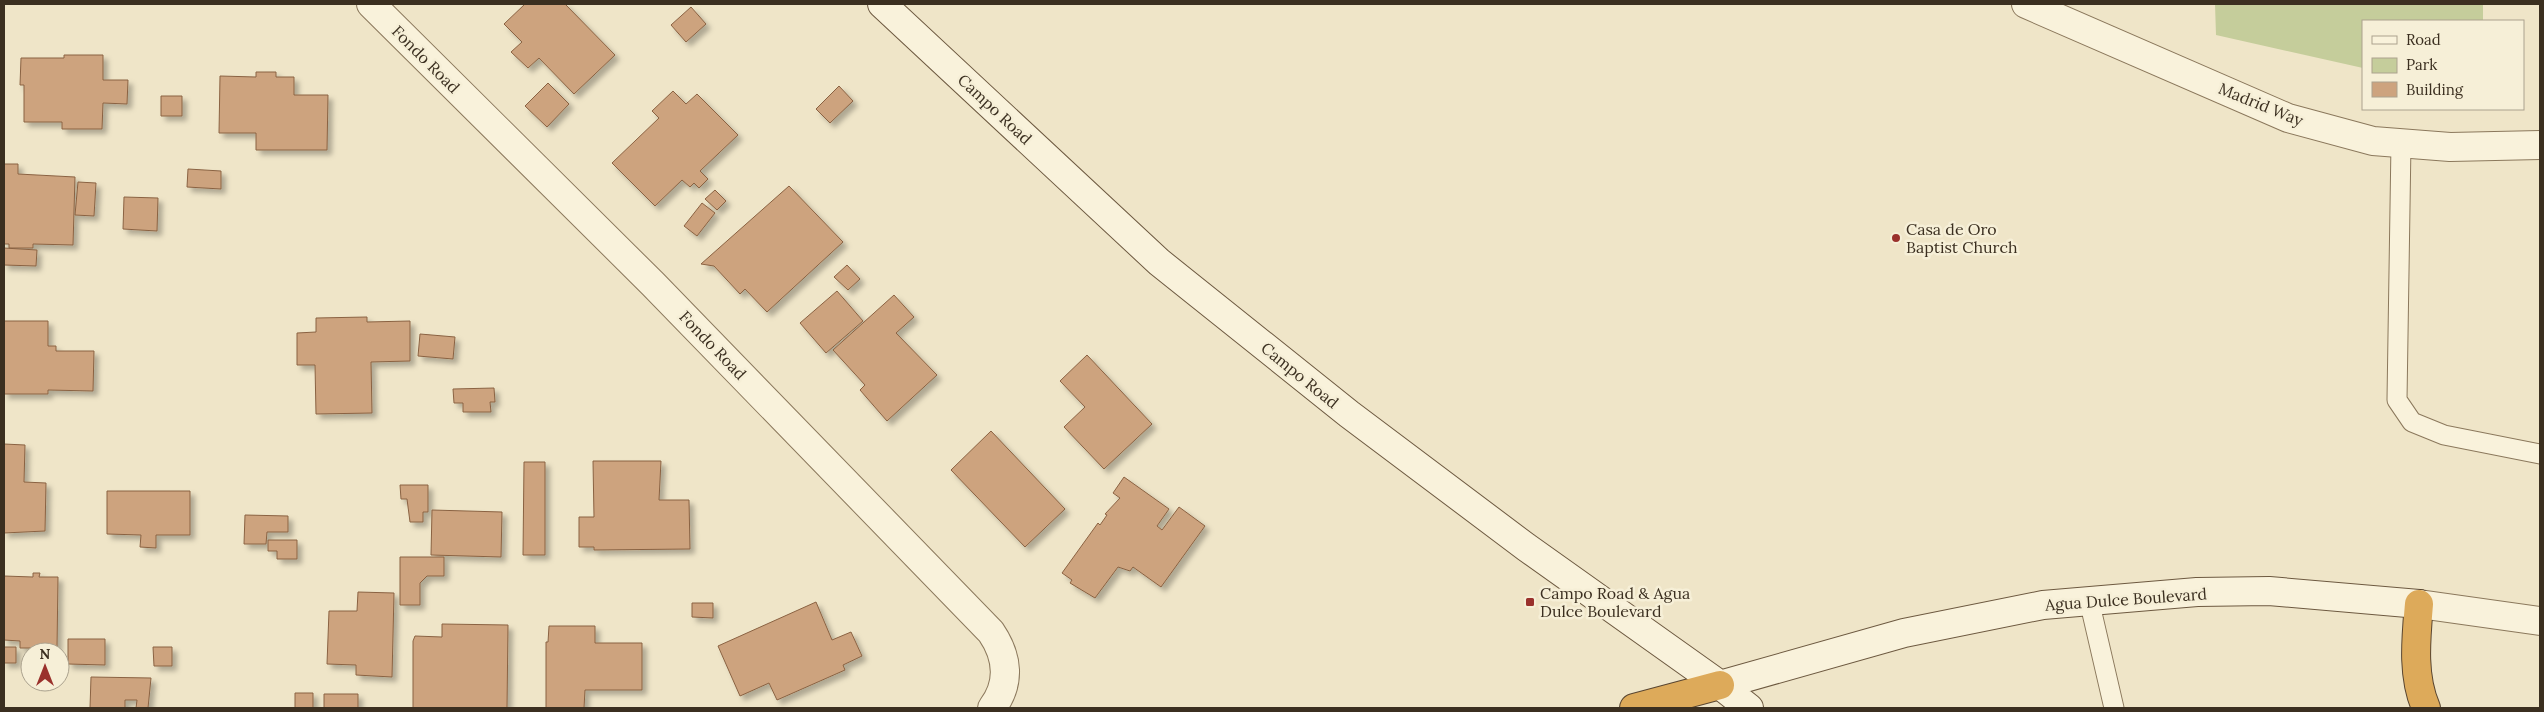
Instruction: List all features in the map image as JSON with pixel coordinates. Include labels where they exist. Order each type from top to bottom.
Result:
[{"type":"highway","points":[[2419,604],[2415,648],[2422,698],[2426,708]]},
{"type":"highway","points":[[1634,708],[1720,685]]},
{"type":"main road","name":"Fondo Road","points":[[371,4],[653,284],[991,632],[1005,657],[1006,672],[1004,687],[992,708]]},
{"type":"main road","name":"Campo Road","points":[[882,4],[1159,262],[1395,449],[1526,547],[1720,685],[1749,708]]},
{"type":"main road","name":"Madrid Way","points":[[2026,4],[2288,118],[2373,141],[2450,147],[2540,145]]},
{"type":"main road","name":"Agua Dulce Boulevard","points":[[1720,685],[1904,633],[2043,605],[2089,600],[2196,592],[2269,591],[2419,604],[2540,621]]},
{"type":"lane","points":[[2401,143],[2397,400],[2412,422],[2444,435],[2540,454]]},
{"type":"lane","points":[[2089,600],[2114,708]]},
{"type":"green space","points":[[2215,4],[2483,4],[2483,20],[2362,20],[2362,68],[2216,35]]},
{"type":"building","points":[[525,4],[565,4],[615,55],[574,94],[539,58],[528,68],[511,52],[522,42],[504,24]]},
{"type":"building","points":[[691,7],[706,24],[686,42],[671,25]]},
{"type":"building","points":[[64,55],[103,55],[103,80],[128,80],[127,104],[103,103],[102,129],[62,129],[62,122],[24,122],[24,85],[20,85],[21,58],[64,58]]},
{"type":"building","points":[[256,72],[276,72],[276,77],[294,77],[294,95],[328,95],[327,150],[256,150],[256,133],[219,133],[220,76],[256,77]]},
{"type":"building","points":[[548,83],[569,104],[547,127],[525,106]]},
{"type":"building","points":[[839,86],[853,101],[830,123],[816,109]]},
{"type":"building","points":[[673,91],[686,104],[697,94],[738,135],[700,171],[708,179],[699,188],[694,183],[690,187],[682,180],[655,206],[612,163],[659,118],[652,111]]},
{"type":"building","points":[[161,96],[182,96],[182,116],[161,116]]},
{"type":"building","points":[[4,164],[18,164],[18,174],[75,177],[73,245],[33,244],[33,248],[9,248],[9,244],[4,244]]},
{"type":"building","points":[[188,169],[221,171],[221,189],[187,187]]},
{"type":"building","points":[[78,182],[96,183],[94,216],[75,215]]},
{"type":"building","points":[[789,186],[843,242],[767,312],[745,289],[740,294],[714,266],[701,264]]},
{"type":"building","points":[[715,190],[726,201],[717,210],[705,199]]},
{"type":"building","points":[[124,197],[158,198],[157,231],[123,229]]},
{"type":"building","points":[[702,203],[715,213],[697,236],[684,226]]},
{"type":"building","points":[[4,248],[37,250],[36,266],[4,265]]},
{"type":"building","points":[[847,265],[860,279],[848,290],[834,277]]},
{"type":"building","points":[[837,291],[863,321],[826,353],[800,323]]},
{"type":"building","points":[[894,295],[914,317],[896,333],[937,375],[887,421],[860,390],[865,385],[833,350]]},
{"type":"building","points":[[367,317],[367,322],[410,321],[410,361],[371,362],[372,413],[316,414],[315,365],[297,365],[297,333],[316,332],[316,318]]},
{"type":"building","points":[[4,321],[48,321],[48,346],[56,346],[56,351],[94,351],[93,391],[48,390],[48,394],[4,394]]},
{"type":"building","points":[[420,334],[455,337],[453,359],[418,356]]},
{"type":"building","points":[[1087,355],[1152,424],[1104,469],[1064,427],[1085,407],[1060,381]]},
{"type":"building","points":[[494,388],[495,402],[490,402],[491,412],[463,412],[463,403],[454,403],[453,389]]},
{"type":"building","points":[[991,431],[1065,509],[1025,547],[951,470]]},
{"type":"building","points":[[4,444],[25,445],[24,482],[46,483],[45,531],[4,533]]},
{"type":"building","points":[[593,461],[661,461],[659,500],[689,500],[690,549],[594,550],[594,547],[579,547],[579,517],[594,517]]},
{"type":"building","points":[[524,462],[545,462],[545,555],[523,555]]},
{"type":"building","points":[[1124,477],[1169,509],[1157,526],[1162,530],[1179,507],[1205,526],[1161,587],[1133,567],[1130,571],[1118,567],[1095,598],[1070,583],[1072,580],[1062,573],[1098,523],[1100,525],[1107,515],[1105,514],[1120,498],[1113,493]]},
{"type":"building","points":[[400,485],[428,485],[428,512],[423,512],[423,522],[410,522],[407,499],[401,499]]},
{"type":"building","points":[[107,491],[190,491],[190,535],[156,535],[156,548],[140,547],[141,535],[107,534]]},
{"type":"building","points":[[432,510],[502,512],[501,557],[431,555]]},
{"type":"building","points":[[245,515],[288,516],[288,532],[267,532],[266,544],[244,544]]},
{"type":"building","points":[[268,540],[297,540],[297,559],[277,559],[277,551],[268,551]]},
{"type":"building","points":[[400,557],[444,557],[444,576],[427,576],[420,583],[420,605],[400,605]]},
{"type":"building","points":[[33,573],[40,573],[39,577],[58,577],[57,642],[4,640],[4,576],[33,577]]},
{"type":"building","points":[[358,592],[394,593],[392,677],[356,675],[356,665],[327,664],[329,611],[357,611]]},
{"type":"building","points":[[816,602],[832,640],[851,632],[862,656],[843,665],[845,670],[777,700],[769,683],[740,696],[718,646]]},
{"type":"building","points":[[692,603],[713,603],[713,618],[692,617]]},
{"type":"building","points":[[442,624],[508,625],[507,708],[413,708],[413,641],[415,636],[442,637]]},
{"type":"building","points":[[549,626],[595,626],[595,643],[642,643],[642,690],[585,690],[584,708],[546,708],[546,642],[548,642]]},
{"type":"building","points":[[68,639],[105,639],[105,665],[70,664],[70,642],[68,642]]},
{"type":"building","points":[[4,647],[16,647],[16,663],[4,663]]},
{"type":"building","points":[[153,647],[172,647],[172,666],[154,666]]},
{"type":"building","points":[[91,677],[151,678],[148,708],[136,708],[137,700],[125,700],[125,708],[90,708]]},
{"type":"building","points":[[295,693],[313,693],[313,708],[295,708]]},
{"type":"building","points":[[324,694],[358,694],[358,708],[324,708]]},
{"type":"place","name":"Casa de Oro Baptist Church","points":[[1896,238]]},
{"type":"place","name":"Campo Road & Agua Dulce Boulevard","points":[[1530,602]]}]
